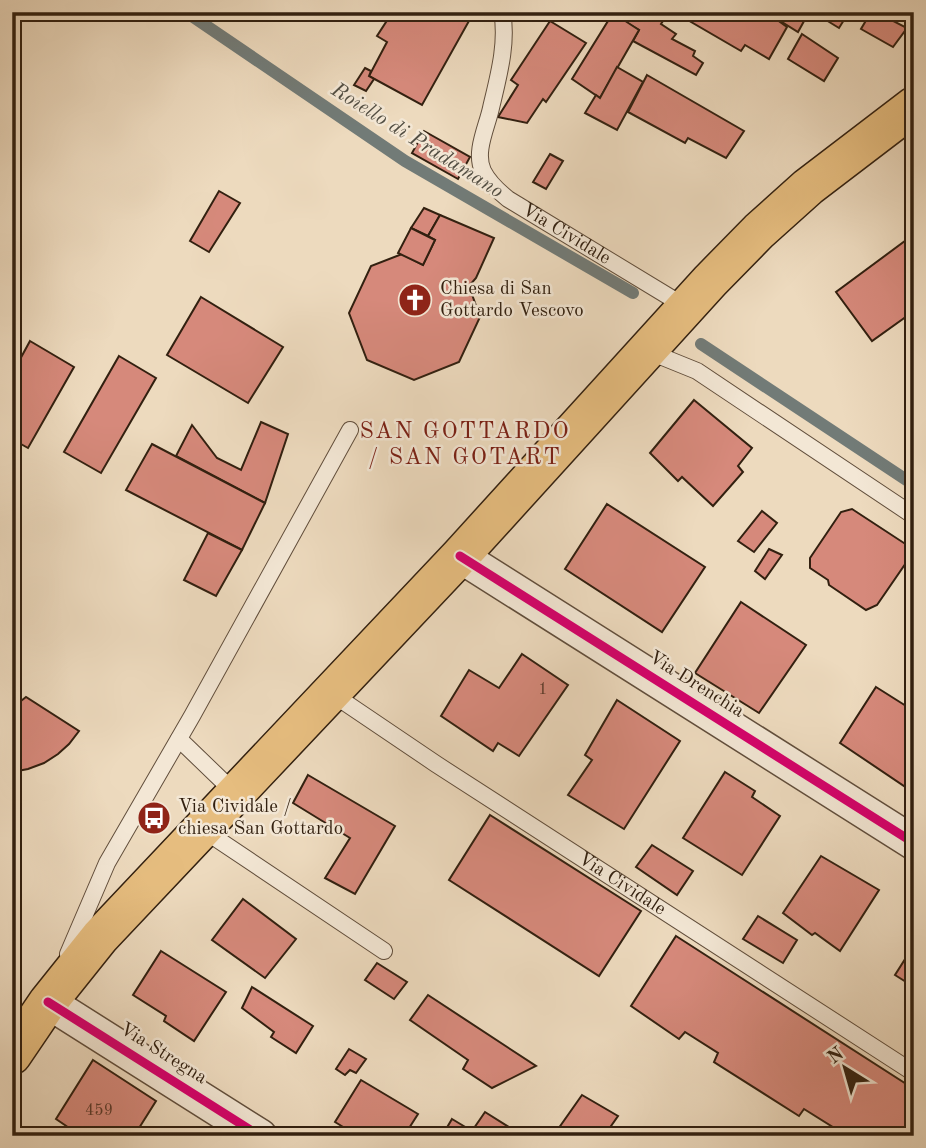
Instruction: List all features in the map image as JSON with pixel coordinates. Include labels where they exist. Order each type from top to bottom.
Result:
[{"type":"main road","points":[[12,1055],[48,1002],[100,937],[460,556],[686,307],[759,231],[808,187],[914,106]]},
{"type":"street","name":"Via Drenchia","points":[[460,556],[914,843]]},
{"type":"street","name":"Via Stregna","points":[[48,1002],[260,1136]]},
{"type":"lane","name":"Via Cividale","points":[[502,12],[505,26],[499,72],[481,147],[482,169],[493,187],[508,199],[686,307]]},
{"type":"lane","points":[[649,347],[660,356],[696,371],[914,516]]},
{"type":"lane","points":[[48,1002],[107,863],[179,739],[350,430]]},
{"type":"lane","name":"Via Cividale","points":[[331,693],[436,764],[914,1073]]},
{"type":"lane","points":[[179,739],[236,794]]},
{"type":"lane","points":[[202,829],[384,951]]},
{"type":"building","points":[[474,12],[422,105],[369,76],[387,42],[377,36],[386,22],[372,14]]},
{"type":"building","points":[[608,12],[631,12],[643,18],[648,12],[653,12],[665,18],[661,24],[676,34],[672,39],[695,51],[693,56],[703,63],[696,75],[633,41],[639,30]]},
{"type":"building","points":[[674,12],[766,12],[787,27],[769,59],[745,45],[741,51]]},
{"type":"building","points":[[766,12],[809,12],[798,32]]},
{"type":"building","points":[[813,12],[849,12],[839,28]]},
{"type":"building","points":[[871,12],[907,28],[893,47],[861,29]]},
{"type":"building","points":[[613,13],[639,30],[600,98],[572,79]]},
{"type":"building","points":[[550,21],[586,43],[546,102],[543,99],[527,123],[498,117],[518,85],[511,80]]},
{"type":"building","points":[[802,34],[838,58],[824,81],[788,59]]},
{"type":"building","points":[[617,67],[643,82],[617,130],[585,113],[596,95],[600,98]]},
{"type":"building","points":[[365,68],[371,71],[369,76],[374,79],[366,91],[354,85]]},
{"type":"building","points":[[647,75],[744,131],[726,158],[688,138],[685,143],[628,112]]},
{"type":"building","points":[[424,131],[470,157],[458,179],[412,153]]},
{"type":"building","points":[[550,154],[563,161],[546,189],[533,182]]},
{"type":"building","points":[[219,191],[240,203],[209,252],[190,241]]},
{"type":"building","points":[[424,208],[440,215],[428,236],[411,228]]},
{"type":"building","name":"Chiesa di San Gottardo Vescovo","points":[[440,215],[494,238],[476,278],[469,286],[480,317],[459,362],[414,380],[367,360],[349,313],[371,266],[402,254],[423,265],[435,240],[428,236]]},
{"type":"building","points":[[411,228],[435,240],[423,265],[398,253]]},
{"type":"building","points":[[913,235],[914,311],[872,341],[836,292]]},
{"type":"building","points":[[201,297],[283,347],[248,403],[167,355]]},
{"type":"building","points":[[30,341],[74,367],[28,448],[12,439],[12,374]]},
{"type":"building","points":[[119,356],[156,378],[101,473],[64,452]]},
{"type":"building","points":[[694,400],[752,448],[738,466],[743,472],[713,506],[682,477],[678,481],[650,453]]},
{"type":"building","points":[[261,422],[288,434],[265,503],[176,456],[192,425],[217,458],[241,470]]},
{"type":"building","points":[[152,444],[265,503],[242,550],[126,490]]},
{"type":"building","points":[[607,504],[705,567],[662,632],[565,569]]},
{"type":"building","points":[[852,509],[907,545],[910,557],[877,605],[866,610],[829,585],[828,580],[810,568],[810,558],[841,512]]},
{"type":"building","points":[[762,511],[777,523],[754,552],[738,541]]},
{"type":"building","points":[[208,533],[242,550],[216,596],[184,580]]},
{"type":"building","points":[[769,549],[782,555],[765,579],[755,571]]},
{"type":"building","points":[[741,602],[806,645],[759,713],[695,673]]},
{"type":"building","points":[[522,654],[568,685],[519,756],[498,743],[493,751],[441,716],[469,670],[499,688]]},
{"type":"building","points":[[876,687],[914,711],[914,778],[907,788],[840,743]]},
{"type":"building","points":[[19,696],[21,701],[26,697],[79,731],[69,744],[44,763],[12,772],[12,700]]},
{"type":"building","points":[[617,700],[680,741],[624,829],[568,795],[592,760],[585,755]]},
{"type":"building","points":[[725,772],[755,791],[752,797],[780,816],[742,875],[683,838]]},
{"type":"building","points":[[308,775],[395,826],[355,894],[325,878],[350,838],[293,803]]},
{"type":"building","points":[[490,815],[641,911],[599,976],[449,880]]},
{"type":"building","points":[[652,845],[693,871],[677,895],[636,867]]},
{"type":"building","points":[[821,856],[879,890],[840,951],[815,933],[812,935],[783,913]]},
{"type":"building","points":[[243,899],[296,939],[265,978],[212,940]]},
{"type":"building","points":[[758,916],[797,940],[783,963],[743,939]]},
{"type":"building","points":[[676,936],[914,1089],[914,1136],[837,1136],[839,1131],[804,1109],[799,1116],[714,1062],[718,1053],[685,1032],[679,1039],[631,1006]]},
{"type":"building","points":[[914,945],[914,987],[895,975]]},
{"type":"building","points":[[161,951],[226,992],[194,1041],[164,1021],[166,1016],[133,995]]},
{"type":"building","points":[[377,963],[407,982],[394,999],[365,980]]},
{"type":"building","points":[[252,987],[313,1026],[296,1053],[271,1037],[274,1032],[242,1008]]},
{"type":"building","points":[[428,995],[536,1066],[492,1088],[463,1069],[468,1060],[410,1020]]},
{"type":"building","points":[[349,1049],[366,1059],[356,1073],[350,1070],[345,1075],[336,1069]]},
{"type":"building","points":[[93,1060],[156,1101],[134,1136],[81,1136],[56,1119]]},
{"type":"building","points":[[361,1080],[418,1114],[404,1136],[358,1136],[335,1122]]},
{"type":"building","points":[[582,1095],[618,1116],[604,1136],[562,1136],[556,1132]]},
{"type":"building","points":[[485,1112],[523,1136],[479,1136],[472,1131]]},
{"type":"building","points":[[452,1119],[472,1131],[479,1136],[442,1136]]},
{"type":"waterway","name":"Roiello di Pradamano","points":[[186,12],[405,161],[633,293]]},
{"type":"waterway","name":"Roiello di Pradamano","points":[[701,344],[914,485]]},
{"type":"cycle path","points":[[460,556],[914,843]]},
{"type":"cycle path","points":[[48,1002],[260,1136]]},
{"type":"place","name":"Chiesa di San Gottardo Vescovo","points":[[415,300]]},
{"type":"place","name":"Via Cividale / chiesa San Gottardo","points":[[154,818]]},
{"type":"district","name":"SAN GOTTARDO / SAN GOTART","points":[[465,444]]}]
